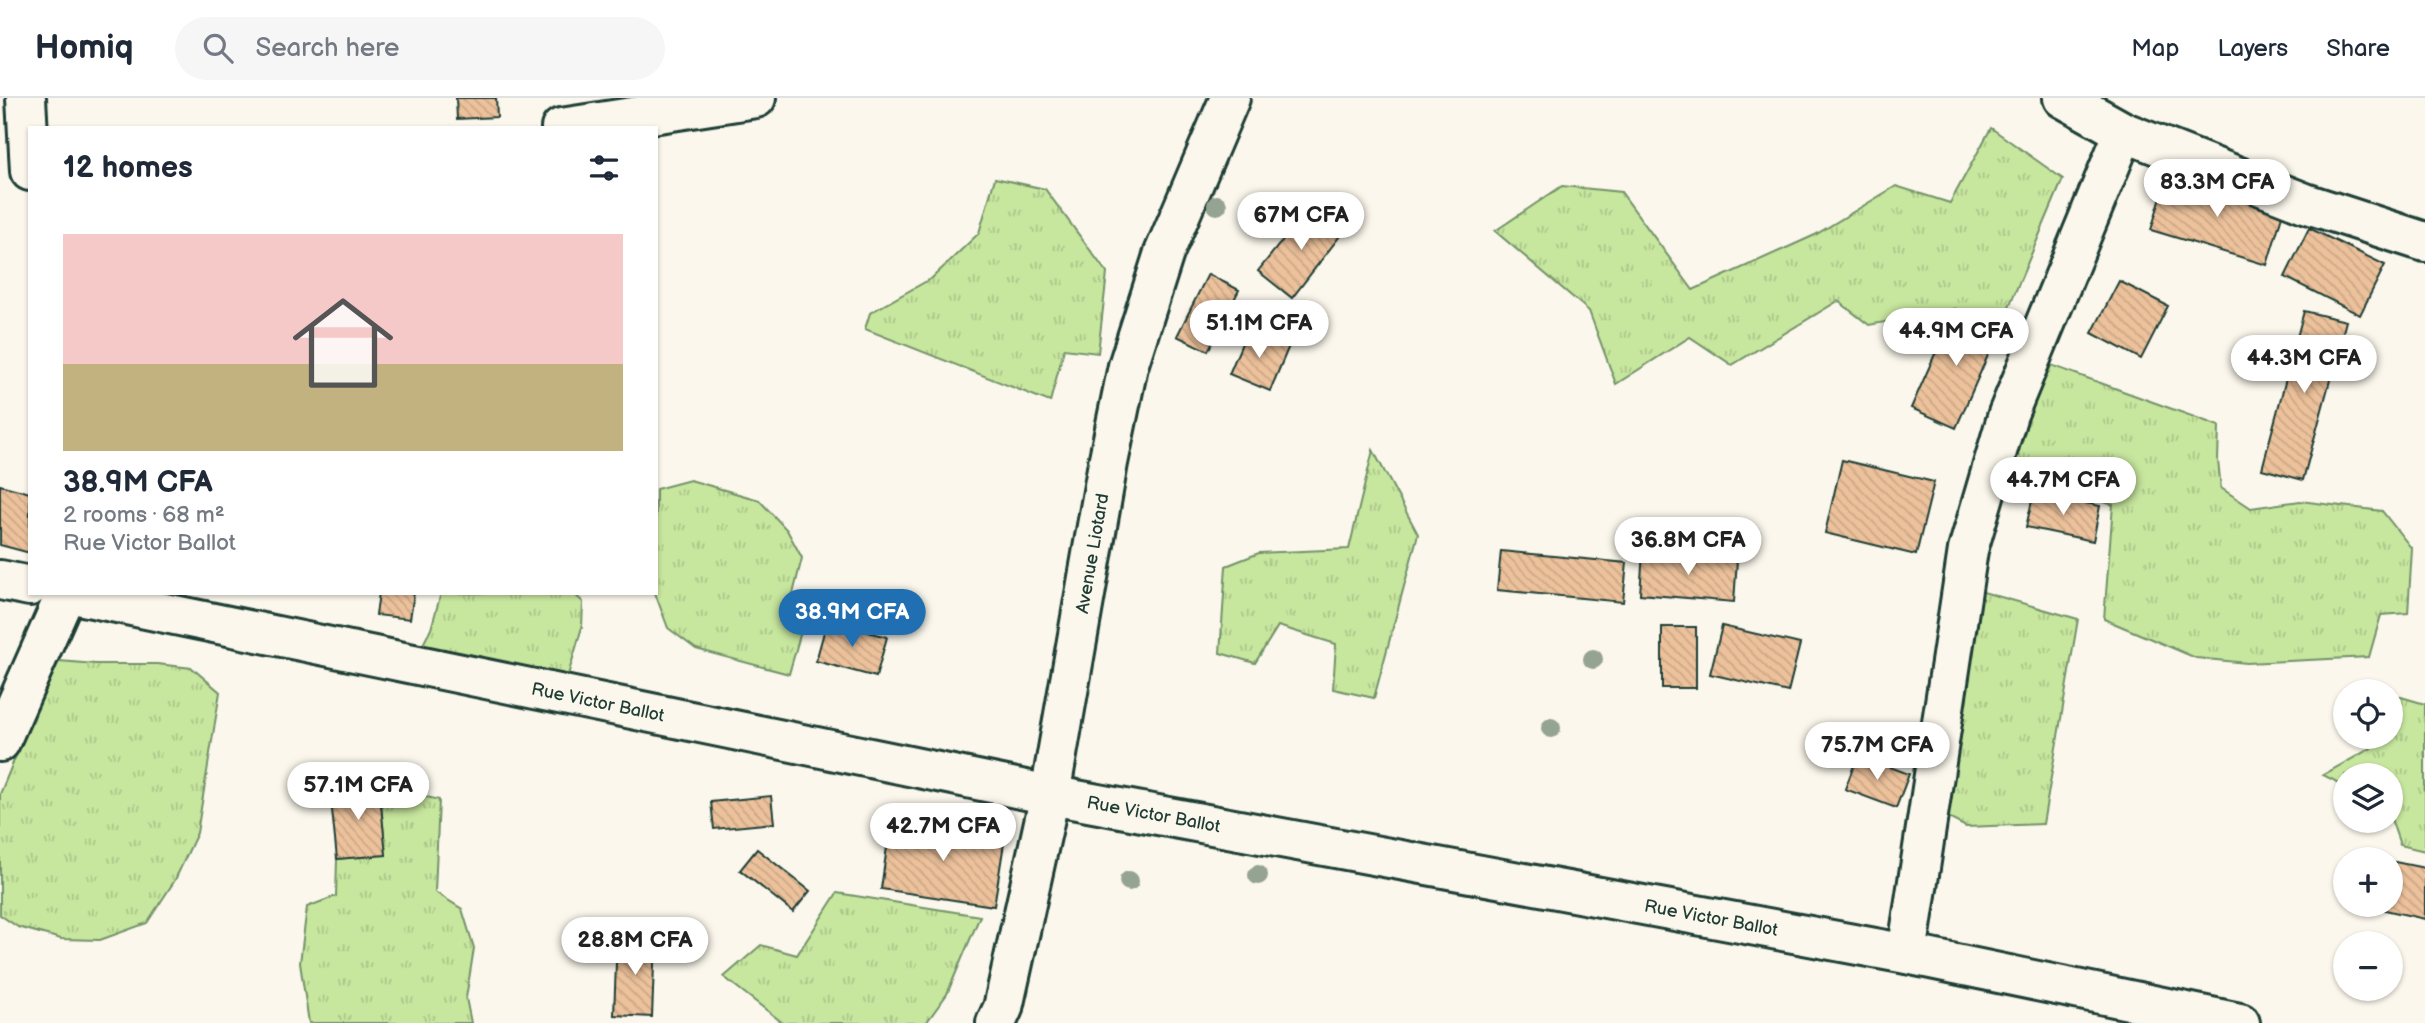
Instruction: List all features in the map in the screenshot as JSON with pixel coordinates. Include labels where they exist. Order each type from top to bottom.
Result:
[{"type":"street","points":[[26,98],[28,134]]},
{"type":"street","points":[[574,126],[756,98]]},
{"type":"street","name":"Avenue Liotard","points":[[996,1023],[1003,1008],[1050,795],[1108,463],[1128,366],[1164,253],[1230,98]]},
{"type":"street","points":[[2063,98],[2124,132],[2305,203],[2425,242]]},
{"type":"street","points":[[1907,954],[1968,550],[2008,414],[2124,132]]},
{"type":"street","points":[[0,580],[28,586]]},
{"type":"street","points":[[0,742],[66,595]]},
{"type":"street","name":"Rue Victor Ballot","points":[[77,595],[1050,795],[1907,954],[2240,1023]]},
{"type":"green space","points":[[1991,128],[2063,179],[2000,328],[1955,309],[1869,325],[1838,301],[1732,365],[1690,337],[1616,384],[1589,311],[1495,231],[1562,186],[1621,192],[1693,290],[1815,235],[1896,186],[1950,203]]},
{"type":"green space","points":[[995,178],[1045,189],[1107,273],[1098,353],[1064,349],[1050,402],[865,329],[870,313],[932,278],[979,233]]},
{"type":"green space","points":[[2040,361],[2219,426],[2218,461],[2221,488],[2251,508],[2300,501],[2382,511],[2412,549],[2408,613],[2381,615],[2369,657],[2247,663],[2196,658],[2104,619],[2113,505],[2001,468]]},
{"type":"green space","points":[[1373,450],[1418,534],[1374,698],[1333,689],[1336,644],[1278,626],[1255,663],[1220,653],[1226,566],[1259,553],[1349,549]]},
{"type":"green space","points":[[690,480],[759,500],[787,530],[802,558],[792,598],[802,628],[789,674],[696,649],[668,628],[656,595],[658,595],[658,488]]},
{"type":"green space","points":[[1962,586],[2078,619],[2043,824],[1966,827],[1929,808]]},
{"type":"green space","points":[[440,595],[575,595],[583,602],[582,627],[566,682],[420,650],[431,629]]},
{"type":"green space","points":[[59,661],[157,664],[192,668],[220,692],[197,833],[175,880],[147,923],[100,940],[61,939],[18,927],[0,915],[0,794],[34,712]]},
{"type":"green space","points":[[2403,698],[2425,704],[2425,851],[2400,845],[2396,833],[2403,833],[2403,763],[2344,763],[2369,749],[2403,749]]},
{"type":"green space","points":[[2333,769],[2333,780],[2323,775]]},
{"type":"green space","points":[[379,785],[439,800],[435,892],[462,909],[474,948],[466,998],[471,1023],[309,1023],[300,963],[307,907],[336,896],[337,859],[386,854]]},
{"type":"green space","points":[[837,893],[980,916],[947,994],[926,1023],[783,1023],[724,977],[761,945],[797,955]]},
{"type":"building","points":[[456,98],[496,98],[497,117],[457,119]]},
{"type":"building","points":[[2168,173],[2284,209],[2267,265],[2151,230]]},
{"type":"building","points":[[1310,206],[1343,232],[1292,298],[1258,271]]},
{"type":"building","points":[[2309,228],[2385,265],[2360,315],[2285,277]]},
{"type":"building","points":[[1208,274],[1239,290],[1208,351],[1177,336]]},
{"type":"building","points":[[2119,281],[2168,306],[2141,359],[2092,333]]},
{"type":"building","points":[[1955,309],[2000,328],[1956,428],[1911,408]]},
{"type":"building","points":[[2304,311],[2346,321],[2303,480],[2262,469]]},
{"type":"building","points":[[1248,329],[1289,346],[1270,391],[1229,374]]},
{"type":"building","points":[[1842,460],[1934,482],[1916,555],[1825,533]]},
{"type":"building","points":[[0,485],[28,492],[28,552],[0,545]]},
{"type":"building","points":[[2034,492],[2100,506],[2093,541],[2026,527]]},
{"type":"building","points":[[1501,551],[1627,563],[1623,602],[1497,590]]},
{"type":"building","points":[[1643,552],[1737,560],[1734,602],[1640,594]]},
{"type":"building","points":[[379,595],[414,595],[410,619],[376,615]]},
{"type":"building","points":[[827,621],[887,637],[876,677],[816,661]]},
{"type":"building","points":[[1722,626],[1800,644],[1788,692],[1710,674]]},
{"type":"building","points":[[1662,627],[1696,627],[1696,688],[1662,688]]},
{"type":"building","points":[[1858,755],[1909,774],[1896,808],[1845,789]]},
{"type":"building","points":[[379,785],[386,855],[337,859],[330,790]]},
{"type":"building","points":[[771,796],[774,823],[714,829],[711,802]]},
{"type":"building","points":[[891,819],[1005,837],[994,906],[881,889]]},
{"type":"building","points":[[757,849],[810,891],[793,912],[740,870]]},
{"type":"building","points":[[2403,864],[2425,868],[2425,919],[2403,914]]},
{"type":"building","points":[[617,937],[655,938],[652,1017],[614,1015]]}]
